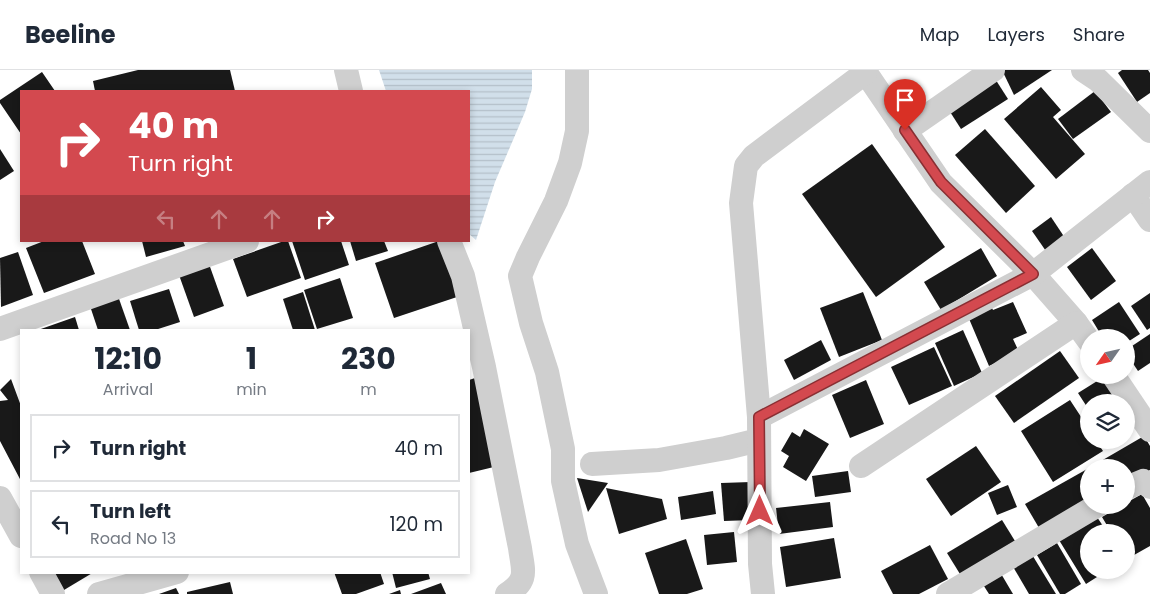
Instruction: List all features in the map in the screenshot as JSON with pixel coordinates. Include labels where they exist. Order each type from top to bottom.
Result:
[{"type":"street","points":[[346,70],[351,90]]},
{"type":"street","points":[[577,70],[578,131],[570,163],[556,201],[520,276],[531,323],[548,372],[562,449],[563,481],[577,544],[596,594]]},
{"type":"street","points":[[905,130],[993,70]]},
{"type":"street","points":[[763,594],[760,564],[759,417],[741,203],[746,166],[754,156],[864,72],[941,182],[1033,274],[1080,330]]},
{"type":"street","points":[[1097,73],[1150,131]]},
{"type":"street","points":[[759,417],[1033,274],[1142,188],[1150,220]]},
{"type":"street","points":[[0,329],[244,242]]},
{"type":"street","points":[[448,242],[463,276],[474,321],[520,548],[524,576],[518,587],[507,594]]},
{"type":"street","points":[[861,466],[1080,333]]},
{"type":"street","points":[[1119,384],[1150,430]]},
{"type":"street","points":[[592,464],[659,460],[759,440]]},
{"type":"street","points":[[1135,484],[1143,481],[1150,487]]},
{"type":"street","points":[[10,508],[20,533]]},
{"type":"street","points":[[948,594],[1083,514]]},
{"type":"street","points":[[42,574],[53,594]]},
{"type":"street","points":[[99,594],[170,574]]},
{"type":"shaded area","points":[[379,70],[532,70],[532,89],[525,112],[495,182],[476,240],[470,235],[470,90],[386,90]]},
{"type":"building","points":[[138,70],[230,70],[235,90],[95,90],[93,81]]},
{"type":"building","points":[[1002,70],[1052,70],[1014,95]]},
{"type":"building","points":[[1122,70],[1148,70],[1150,73],[1150,93],[1137,102],[1118,73]]},
{"type":"building","points":[[42,72],[54,90],[20,90],[20,133],[0,103],[0,100]]},
{"type":"building","points":[[992,74],[1008,99],[961,129],[945,104]]},
{"type":"building","points":[[1041,87],[1061,110],[1053,117],[1085,154],[1056,179],[1004,119]]},
{"type":"building","points":[[1095,91],[1111,112],[1073,139],[1058,119]]},
{"type":"building","points":[[985,129],[1035,186],[1006,213],[955,155]]},
{"type":"building","points":[[872,144],[945,247],[876,297],[802,194]]},
{"type":"building","points":[[0,149],[14,171],[0,180]]},
{"type":"building","points":[[1051,217],[1067,241],[1048,254],[1032,231]]},
{"type":"building","points":[[41,242],[82,242],[95,274],[44,293],[26,248]]},
{"type":"building","points":[[142,242],[183,242],[185,246],[146,257]]},
{"type":"building","points":[[281,242],[288,242],[301,278],[247,297],[233,259]]},
{"type":"building","points":[[292,242],[341,242],[349,265],[305,280]]},
{"type":"building","points":[[350,242],[384,242],[388,251],[356,261]]},
{"type":"building","points":[[439,242],[460,296],[394,318],[375,263]]},
{"type":"building","points":[[981,248],[997,276],[941,310],[924,282]]},
{"type":"building","points":[[1092,248],[1116,281],[1091,300],[1067,267]]},
{"type":"building","points":[[18,252],[33,295],[1,307],[0,258]]},
{"type":"building","points":[[209,264],[224,306],[194,317],[179,275]]},
{"type":"building","points":[[340,278],[353,318],[317,329],[304,290]]},
{"type":"building","points":[[169,289],[180,322],[158,329],[139,329],[130,301]]},
{"type":"building","points":[[303,292],[315,329],[293,329],[283,299]]},
{"type":"building","points":[[863,292],[882,340],[839,357],[820,308]]},
{"type":"building","points":[[1150,293],[1150,328],[1147,330],[1131,306]]},
{"type":"building","points":[[118,296],[130,329],[98,329],[90,306]]},
{"type":"building","points":[[1013,302],[1027,333],[1013,339],[1019,352],[989,366],[967,314],[990,304],[993,310]]},
{"type":"building","points":[[1119,302],[1140,334],[1135,337],[1135,329],[1098,329],[1092,320]]},
{"type":"building","points":[[75,317],[79,329],[41,329]]},
{"type":"building","points":[[963,330],[982,373],[954,386],[935,343]]},
{"type":"building","points":[[1150,334],[1150,363],[1138,371],[1135,366],[1135,344]]},
{"type":"building","points":[[821,340],[831,360],[794,380],[784,360]]},
{"type":"building","points":[[934,347],[952,386],[909,405],[891,367]]},
{"type":"building","points":[[1060,351],[1079,378],[1014,423],[995,396]]},
{"type":"building","points":[[475,378],[498,466],[470,473],[470,380]]},
{"type":"building","points":[[11,379],[20,403],[20,479],[0,441],[0,401],[8,400],[0,390]]},
{"type":"building","points":[[866,380],[884,424],[850,438],[832,395]]},
{"type":"building","points":[[1092,384],[1106,384],[1112,394],[1080,394],[1080,396],[1078,393]]},
{"type":"building","points":[[1070,400],[1080,415],[1080,449],[1102,449],[1103,451],[1090,459],[1080,459],[1080,465],[1053,482],[1021,431]]},
{"type":"building","points":[[804,429],[829,444],[806,481],[783,467],[789,456],[781,451],[792,432],[800,437]]},
{"type":"building","points":[[1144,436],[1150,446],[1150,470],[1135,479],[1135,459],[1104,459],[1122,449],[1135,449],[1135,441]]},
{"type":"building","points":[[976,446],[1001,482],[951,516],[926,479]]},
{"type":"building","points":[[848,471],[851,492],[815,497],[812,476]]},
{"type":"building","points":[[1080,473],[1080,511],[1042,533],[1025,504]]},
{"type":"building","points":[[577,478],[608,483],[588,512]]},
{"type":"building","points":[[751,482],[753,520],[724,521],[721,483]]},
{"type":"building","points":[[1008,485],[1017,507],[997,515],[988,493]]},
{"type":"building","points":[[606,488],[662,499],[667,519],[619,534]]},
{"type":"building","points":[[713,491],[716,514],[681,520],[678,497]]},
{"type":"building","points":[[1142,494],[1150,508],[1150,546],[1135,554],[1135,524],[1106,524],[1102,517],[1107,514],[1135,514],[1135,498]]},
{"type":"building","points":[[830,502],[833,527],[779,534],[776,508]]},
{"type":"building","points":[[1097,517],[1102,524],[1085,524]]},
{"type":"building","points":[[1002,520],[1015,541],[960,574],[947,553]]},
{"type":"building","points":[[1080,527],[1080,574],[1059,540]]},
{"type":"building","points":[[734,532],[737,562],[707,565],[704,535]]},
{"type":"building","points":[[834,538],[841,578],[786,587],[780,547]]},
{"type":"building","points":[[686,539],[703,589],[687,594],[659,594],[645,553]]},
{"type":"building","points":[[1057,543],[1081,584],[1065,594],[1060,594],[1037,555]]},
{"type":"building","points":[[930,545],[948,579],[919,594],[893,594],[881,571]]},
{"type":"building","points":[[1031,553],[1056,594],[1029,594],[1012,565]]},
{"type":"building","points":[[1000,572],[1013,594],[989,594],[982,583]]},
{"type":"building","points":[[44,574],[91,574],[59,593]]},
{"type":"building","points":[[335,574],[381,574],[384,584],[356,594],[342,594]]},
{"type":"building","points":[[392,574],[429,574],[430,579],[396,588]]},
{"type":"building","points":[[1083,579],[1094,579],[1086,584]]},
{"type":"building","points":[[230,582],[233,594],[187,594],[187,592]]},
{"type":"building","points":[[441,583],[446,594],[411,594]]},
{"type":"building","points":[[176,588],[179,594],[159,594]]},
{"type":"building","points":[[400,590],[401,594],[389,594]]},
{"type":"route","points":[[760,511],[759,417],[1033,274],[941,182],[905,130]]}]
